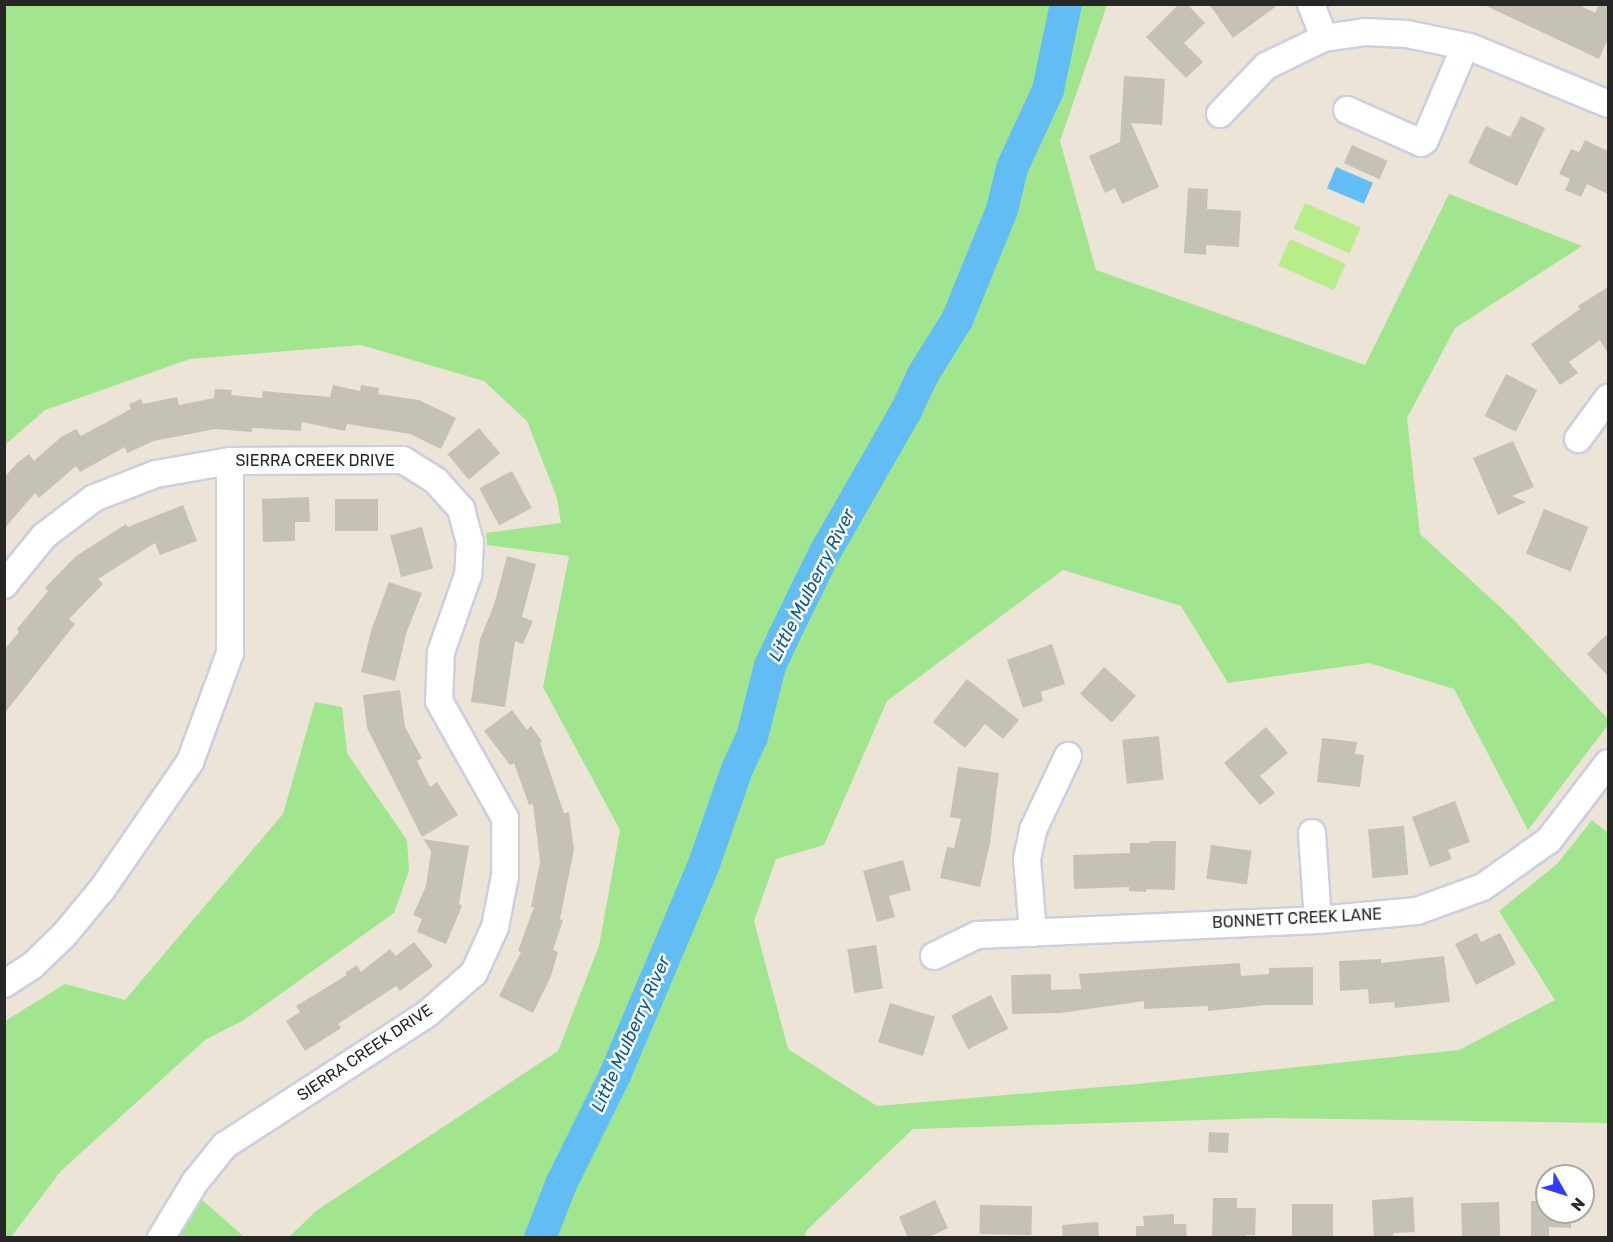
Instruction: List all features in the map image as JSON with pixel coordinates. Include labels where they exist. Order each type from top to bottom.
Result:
[{"type":"street","points":[[1311,4],[1324,38]]},
{"type":"street","points":[[1220,114],[1266,66],[1324,38],[1365,32],[1407,34],[1465,46],[1608,105]]},
{"type":"street","points":[[1347,110],[1421,143],[1425,140],[1465,46]]},
{"type":"street","points":[[1578,440],[1608,398]]},
{"type":"street","points":[[4,984],[32,966],[65,934],[103,888],[190,762],[230,653],[230,460]]},
{"type":"street","name":"SIERRA CREEK DRIVE","points":[[4,585],[44,536],[94,498],[156,474],[230,460],[403,460],[436,481],[461,508],[470,542],[468,575],[441,652],[439,701],[505,818],[505,876],[495,927],[474,973],[427,1014],[225,1145],[195,1182],[160,1238]]},
{"type":"street","points":[[1033,933],[1028,859],[1033,830],[1068,756]]},
{"type":"street","name":"BONNETT CREEK LANE","points":[[934,956],[977,935],[1318,920],[1417,911],[1483,887],[1549,840],[1608,764]]},
{"type":"street","points":[[1312,833],[1318,920]]},
{"type":"green space","points":[[5,4],[1107,5],[1060,141],[1096,270],[1365,365],[1449,194],[1582,246],[1455,328],[1407,418],[1420,534],[1511,617],[1608,719],[1608,725],[1528,830],[1454,689],[1369,663],[1228,683],[1181,606],[1063,570],[887,701],[824,845],[776,859],[754,921],[788,1049],[877,1106],[1137,1084],[1459,1050],[1555,1000],[1499,911],[1557,864],[1592,820],[1608,833],[1608,1123],[1268,1118],[913,1129],[807,1230],[804,1237],[289,1237],[316,1211],[558,1051],[599,946],[620,830],[543,687],[569,556],[487,545],[486,533],[561,523],[557,498],[527,421],[484,381],[361,345],[190,359],[45,410],[5,445]]},
{"type":"green space","points":[[1305,203],[1361,228],[1349,253],[1294,229]]},
{"type":"green space","points":[[1290,239],[1346,264],[1334,290],[1278,265]]},
{"type":"green space","points":[[315,702],[342,707],[347,753],[407,840],[409,871],[394,913],[244,1020],[205,1040],[61,1171],[11,1237],[5,1237],[5,1021],[65,984],[125,1000],[283,814]]},
{"type":"green space","points":[[201,1199],[244,1237],[171,1238]]},
{"type":"water","points":[[1336,167],[1373,183],[1364,204],[1327,188]]},
{"type":"building","points":[[1179,4],[1187,4],[1205,23],[1184,43],[1203,62],[1186,78],[1146,37]]},
{"type":"building","points":[[1209,4],[1279,4],[1233,38]]},
{"type":"building","points":[[1482,4],[1577,4],[1595,13],[1599,4],[1608,4],[1608,39],[1599,59]]},
{"type":"building","points":[[1124,76],[1165,79],[1162,125],[1131,123],[1159,187],[1122,204],[1115,188],[1105,193],[1089,156],[1120,142]]},
{"type":"building","points":[[1521,116],[1545,128],[1517,186],[1468,163],[1486,126],[1510,137]]},
{"type":"building","points":[[1585,140],[1608,151],[1608,194],[1587,184],[1581,197],[1565,190],[1570,179],[1559,174],[1571,149],[1579,152]]},
{"type":"building","points":[[1352,145],[1388,161],[1379,179],[1344,163]]},
{"type":"building","points":[[1188,188],[1208,189],[1207,209],[1241,211],[1239,247],[1206,245],[1206,255],[1184,253]]},
{"type":"building","points":[[1608,287],[1608,354],[1600,340],[1569,362],[1578,373],[1560,385],[1531,344],[1580,309],[1578,306]]},
{"type":"building","points":[[1506,374],[1537,390],[1516,432],[1485,416]]},
{"type":"building","points":[[333,385],[360,391],[361,385],[379,388],[378,394],[419,400],[456,418],[441,449],[410,434],[347,424],[345,431],[302,422],[301,431],[252,428],[252,432],[215,429],[154,441],[127,453],[125,447],[80,472],[76,466],[39,498],[35,493],[4,529],[4,478],[17,463],[29,454],[34,461],[61,437],[76,429],[81,436],[131,409],[129,404],[141,399],[143,404],[177,397],[179,405],[214,398],[215,389],[232,390],[231,395],[262,398],[263,391],[330,397]]},
{"type":"building","points":[[479,428],[500,453],[469,480],[448,454]]},
{"type":"building","points":[[1513,441],[1534,487],[1512,496],[1526,502],[1498,515],[1473,458]]},
{"type":"building","points":[[512,471],[532,508],[499,525],[479,488]]},
{"type":"building","points":[[309,497],[310,522],[295,522],[295,541],[263,542],[262,499]]},
{"type":"building","points":[[335,499],[378,499],[378,531],[335,531]]},
{"type":"building","points":[[183,505],[197,541],[160,555],[155,543],[98,579],[103,584],[69,619],[75,624],[4,714],[4,650],[19,632],[17,629],[48,591],[45,588],[76,556],[126,524],[128,527]]},
{"type":"building","points":[[1544,509],[1589,527],[1571,571],[1526,554]]},
{"type":"building","points":[[422,527],[433,569],[401,577],[390,536]]},
{"type":"building","points":[[507,556],[536,564],[522,617],[533,621],[523,644],[515,641],[505,707],[471,702],[480,639],[494,605]]},
{"type":"building","points":[[389,582],[422,593],[406,634],[395,681],[361,672],[371,631]]},
{"type":"building","points":[[1608,633],[1608,676],[1587,654]]},
{"type":"building","points":[[1052,644],[1065,684],[1041,692],[1043,701],[1023,708],[1007,660]]},
{"type":"building","points":[[1104,667],[1136,696],[1112,723],[1080,694]]},
{"type":"building","points":[[967,679],[1019,720],[1003,739],[985,724],[965,748],[933,722]]},
{"type":"building","points":[[400,690],[405,727],[422,758],[417,761],[430,787],[437,782],[458,815],[422,837],[367,728],[363,695]]},
{"type":"building","points":[[512,710],[527,730],[531,726],[542,741],[540,743],[564,813],[569,812],[574,850],[560,919],[563,920],[553,950],[558,952],[551,976],[533,1013],[499,996],[521,952],[518,951],[534,907],[531,907],[540,862],[533,804],[529,805],[514,763],[510,765],[484,731]]},
{"type":"building","points":[[1266,727],[1288,753],[1260,776],[1275,793],[1260,805],[1224,763]]},
{"type":"building","points":[[1159,736],[1164,780],[1127,784],[1122,740]]},
{"type":"building","points":[[1322,738],[1357,742],[1355,754],[1364,755],[1360,787],[1317,782]]},
{"type":"building","points":[[958,767],[999,773],[990,843],[980,887],[940,878],[947,847],[954,848],[961,819],[950,817]]},
{"type":"building","points":[[1455,801],[1470,842],[1448,850],[1452,859],[1430,867],[1412,817]]},
{"type":"building","points":[[1404,826],[1408,875],[1372,878],[1368,829]]},
{"type":"building","points":[[423,839],[469,846],[459,904],[462,906],[446,944],[417,932],[422,919],[413,915],[426,886],[431,851]]},
{"type":"building","points":[[1150,841],[1176,841],[1175,890],[1129,891],[1129,887],[1074,889],[1073,855],[1130,853],[1130,843],[1150,843]]},
{"type":"building","points":[[1211,845],[1252,851],[1247,884],[1206,879]]},
{"type":"building","points":[[903,860],[911,890],[889,896],[895,917],[877,922],[863,871]]},
{"type":"building","points":[[1477,933],[1481,942],[1500,933],[1516,964],[1476,985],[1455,944]]},
{"type":"building","points":[[414,942],[433,966],[400,991],[396,986],[338,1024],[341,1028],[305,1051],[286,1021],[300,1012],[296,1006],[347,975],[345,973],[357,965],[361,972],[390,949],[396,956]]},
{"type":"building","points":[[876,945],[883,988],[854,993],[847,950]]},
{"type":"building","points":[[1444,956],[1450,1002],[1395,1008],[1394,1002],[1369,1004],[1368,989],[1340,991],[1339,961],[1381,959],[1381,963]]},
{"type":"building","points":[[1240,963],[1241,976],[1269,974],[1269,968],[1313,967],[1313,1005],[1265,1005],[1208,1011],[1208,1006],[1144,1009],[1144,1001],[1060,1013],[1012,1014],[1011,975],[1051,974],[1051,990],[1081,989],[1079,974]]},
{"type":"building","points":[[991,995],[1008,1029],[968,1049],[951,1015]]},
{"type":"building","points":[[890,1003],[935,1017],[923,1056],[878,1042]]},
{"type":"building","points":[[1209,1132],[1229,1133],[1228,1153],[1208,1152]]},
{"type":"building","points":[[1413,1197],[1415,1232],[1393,1233],[1393,1238],[1374,1238],[1372,1200]]},
{"type":"building","points":[[1213,1198],[1237,1198],[1237,1208],[1256,1208],[1255,1235],[1246,1235],[1246,1238],[1212,1238]]},
{"type":"building","points":[[935,1200],[948,1228],[927,1238],[908,1238],[899,1217]]},
{"type":"building","points":[[1531,1201],[1535,1201],[1535,1224],[1571,1224],[1571,1228],[1549,1227],[1549,1238],[1531,1238]]},
{"type":"building","points":[[1499,1202],[1500,1238],[1462,1238],[1461,1203]]},
{"type":"building","points":[[1292,1204],[1333,1204],[1333,1238],[1292,1238]]},
{"type":"building","points":[[980,1205],[1032,1206],[1031,1235],[979,1234]]},
{"type":"building","points":[[1174,1214],[1174,1224],[1186,1224],[1187,1238],[1136,1238],[1136,1226],[1144,1226],[1143,1216]]},
{"type":"building","points":[[1098,1222],[1099,1238],[1063,1238],[1062,1225]]},
{"type":"waterway","name":"Little Mulberry River","points":[[540,1238],[561,1184],[615,1075],[704,864],[737,769],[752,737],[770,666],[824,554],[906,411],[922,376],[957,320],[1002,210],[1012,168],[1048,90],[1066,4]]}]
